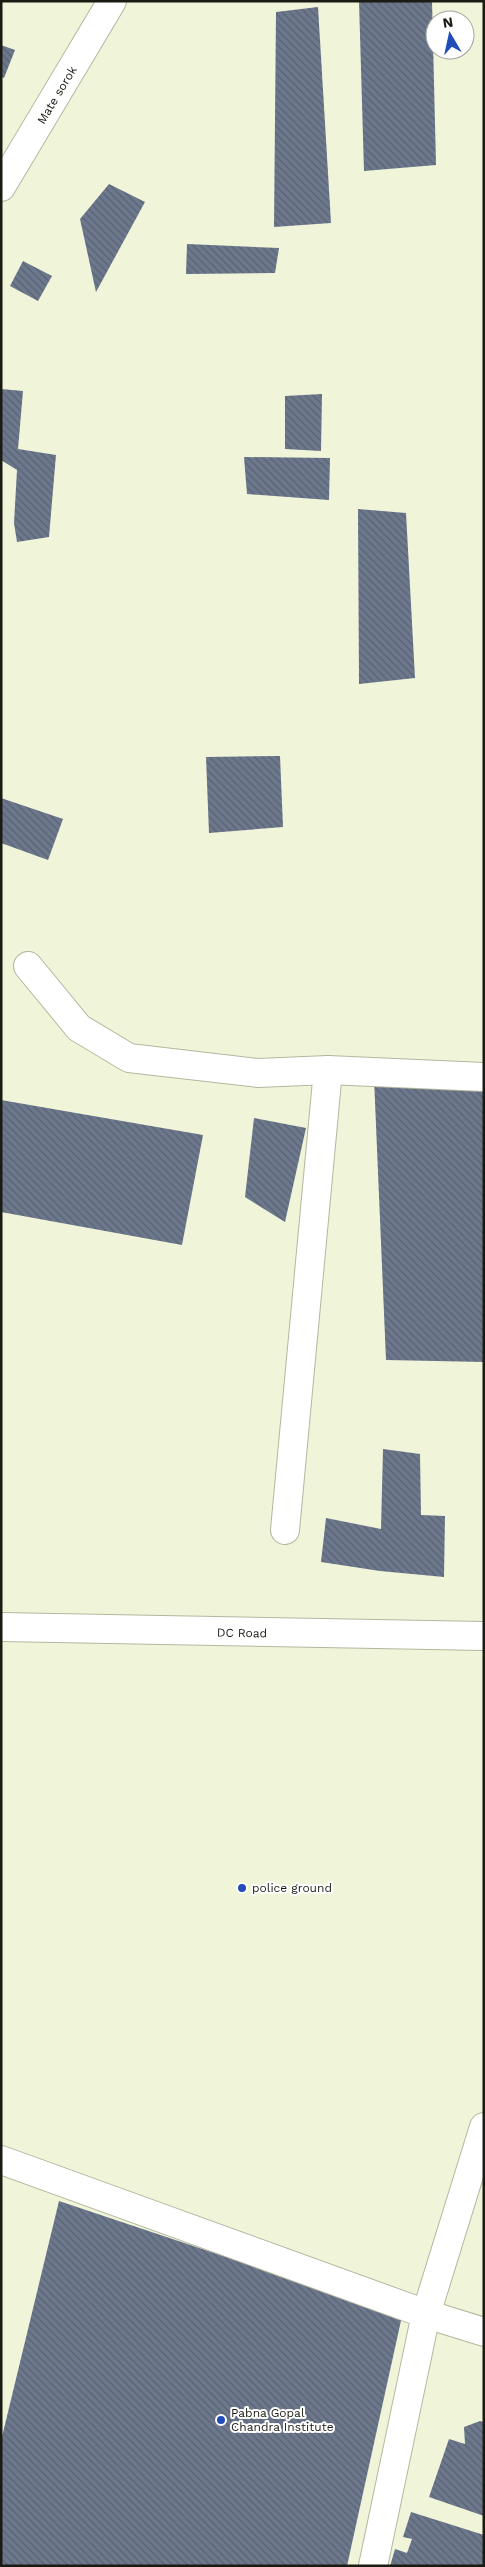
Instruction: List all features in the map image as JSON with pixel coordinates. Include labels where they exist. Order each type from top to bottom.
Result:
[{"type":"street","name":"Mate sorok","points":[[1,188],[112,1]]},
{"type":"street","points":[[28,966],[79,1028],[129,1058],[258,1073],[328,1070],[484,1077]]},
{"type":"street","points":[[285,1530],[328,1070]]},
{"type":"street","name":"DC Road","points":[[1,1627],[484,1636]]},
{"type":"street","points":[[374,2566],[426,2314],[484,2127]]},
{"type":"street","points":[[1,2160],[426,2314],[484,2332]]},
{"type":"building","points":[[359,1],[432,1],[432,10],[425,10],[425,60],[433,60],[436,165],[364,171]]},
{"type":"building","points":[[318,7],[331,223],[274,227],[276,12]]},
{"type":"building","points":[[1,45],[15,50],[4,78],[1,77]]},
{"type":"building","points":[[109,184],[145,202],[96,292],[80,219]]},
{"type":"building","points":[[187,244],[279,248],[275,273],[186,274]]},
{"type":"building","points":[[23,261],[52,276],[38,301],[10,286]]},
{"type":"building","points":[[1,389],[23,391],[18,449],[56,455],[49,537],[17,542],[14,523],[17,470],[1,460]]},
{"type":"building","points":[[322,394],[321,451],[285,449],[285,396]]},
{"type":"building","points":[[244,457],[330,458],[329,500],[247,494]]},
{"type":"building","points":[[358,509],[406,513],[415,678],[359,684]]},
{"type":"building","points":[[280,756],[283,827],[209,833],[206,757]]},
{"type":"building","points":[[1,798],[63,819],[48,860],[1,843]]},
{"type":"building","points":[[374,1078],[484,1082],[484,1362],[386,1360]]},
{"type":"building","points":[[1,1100],[203,1135],[182,1245],[1,1212]]},
{"type":"building","points":[[254,1118],[306,1128],[285,1222],[245,1197]]},
{"type":"building","points":[[383,1449],[420,1454],[421,1515],[445,1516],[444,1577],[380,1571],[321,1562],[326,1518],[381,1529]]},
{"type":"building","name":"Pabna Gopal Chandra Institute","points":[[59,2201],[402,2316],[347,2566],[1,2566],[1,2441]]},
{"type":"building","points":[[480,2421],[484,2422],[484,2516],[429,2497],[449,2439],[465,2444],[464,2427]]},
{"type":"building","points":[[411,2512],[484,2535],[484,2566],[390,2566],[395,2549],[407,2553],[412,2539],[403,2537]]},
{"type":"place","name":"police ground","points":[[242,1888]]},
{"type":"place","name":"Pabna Gopal Chandra Institute","points":[[221,2420]]}]
